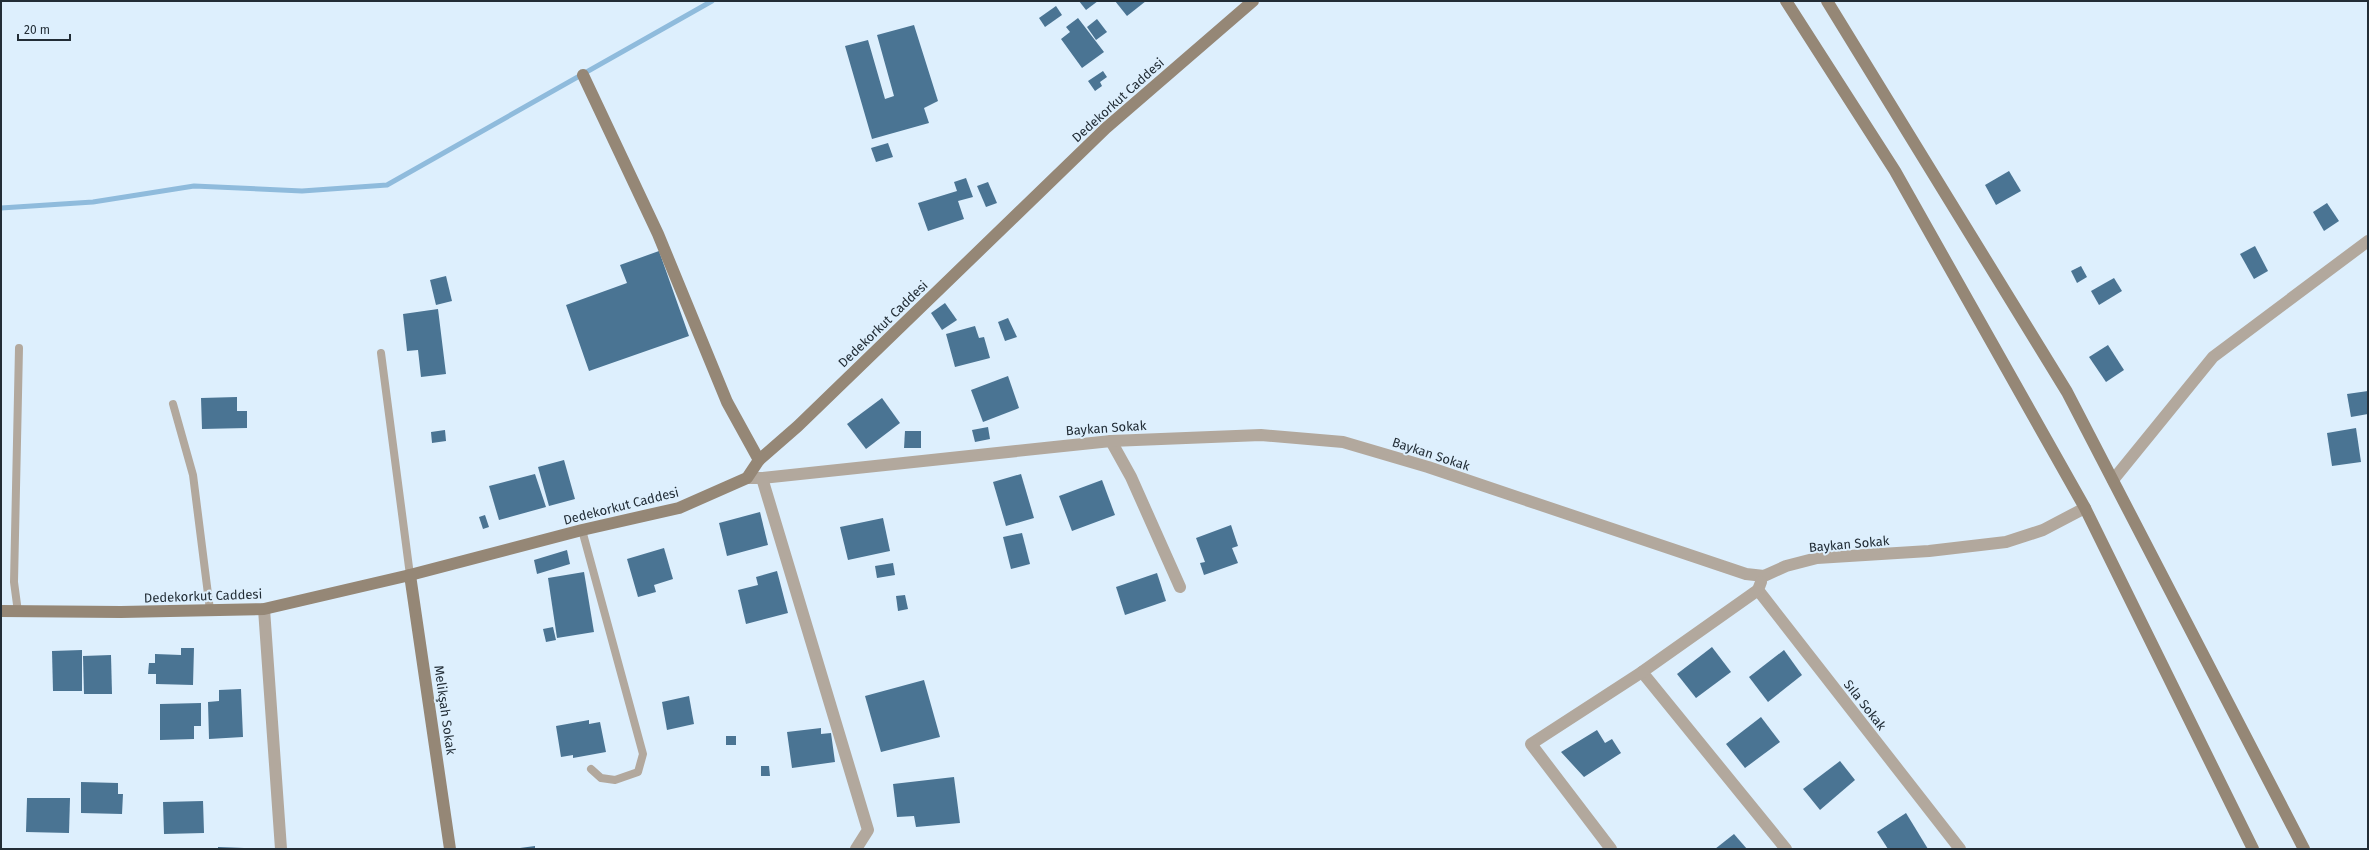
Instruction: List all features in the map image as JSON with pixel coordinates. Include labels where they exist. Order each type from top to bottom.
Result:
[{"type":"street","name":"Dedekorkut Caddesi","points":[[1,611],[264,609],[410,575],[582,530],[679,508],[747,478],[759,460],[798,426],[1106,128],[1253,1]]},
{"type":"street","points":[[1786,1],[1895,171],[2085,508],[2253,849]]},
{"type":"street","points":[[1828,1],[2067,392],[2304,849]]},
{"type":"street","points":[[583,75],[658,234],[727,402],[759,460]]},
{"type":"street","points":[[2113,480],[2214,357],[2368,241]]},
{"type":"street","name":"Baykan Sokak","points":[[747,478],[762,478],[1111,441],[1261,434],[1343,442],[1428,467],[1746,574],[1764,576],[1786,566],[1817,558],[1929,551],[2006,542],[2043,530],[2085,508]]},
{"type":"street","points":[[1111,441],[1131,477],[1180,587]]},
{"type":"street","points":[[762,478],[868,830],[856,849]]},
{"type":"street","name":"Melikşah Sokak","points":[[410,575],[450,849]]},
{"type":"street","points":[[1611,849],[1531,744],[1642,672],[1758,590],[1764,576]]},
{"type":"street","name":"Sıla Sokak","points":[[1758,590],[1960,849]]},
{"type":"street","points":[[264,609],[281,849]]},
{"type":"street","points":[[1642,672],[1786,849]]},
{"type":"lane","points":[[18,612],[14,582],[19,348]]},
{"type":"lane","points":[[381,353],[410,575]]},
{"type":"lane","points":[[173,404],[193,475],[210,610]]},
{"type":"lane","points":[[582,530],[643,754],[638,772],[615,780],[601,778],[591,769]]},
{"type":"building","points":[[1079,1],[1098,1],[1086,10]]},
{"type":"building","points":[[1115,1],[1146,1],[1127,16]]},
{"type":"building","points":[[1056,6],[1062,15],[1045,27],[1039,18]]},
{"type":"building","points":[[1078,18],[1104,52],[1082,68],[1061,39],[1070,32],[1066,27]]},
{"type":"building","points":[[1097,19],[1107,32],[1096,40],[1087,27]]},
{"type":"building","points":[[914,25],[938,101],[924,108],[929,123],[872,139],[845,46],[868,40],[885,99],[894,96],[877,35]]},
{"type":"building","points":[[1103,71],[1107,77],[1100,82],[1102,86],[1095,91],[1088,81]]},
{"type":"building","points":[[888,143],[893,157],[876,162],[871,148]]},
{"type":"building","points":[[2009,171],[2021,191],[1996,205],[1985,185]]},
{"type":"building","points":[[966,178],[973,197],[958,201],[964,219],[928,231],[918,203],[957,191],[954,182]]},
{"type":"building","points":[[988,182],[997,203],[986,207],[977,186]]},
{"type":"building","points":[[2327,203],[2339,221],[2324,231],[2313,212]]},
{"type":"building","points":[[2255,246],[2268,271],[2254,279],[2240,254]]},
{"type":"building","points":[[659,251],[689,336],[589,371],[566,305],[627,283],[620,265]]},
{"type":"building","points":[[2081,266],[2087,277],[2077,283],[2071,271]]},
{"type":"building","points":[[446,276],[452,301],[436,305],[430,280]]},
{"type":"building","points":[[2114,278],[2122,291],[2099,305],[2091,291]]},
{"type":"building","points":[[945,303],[957,320],[942,330],[931,313]]},
{"type":"building","points":[[438,309],[446,374],[421,377],[418,350],[407,351],[403,314]]},
{"type":"building","points":[[1008,318],[1017,337],[1005,341],[998,322]]},
{"type":"building","points":[[975,326],[979,338],[984,337],[990,358],[955,367],[946,334]]},
{"type":"building","points":[[2108,345],[2124,370],[2106,382],[2089,357]]},
{"type":"building","points":[[1008,376],[1019,408],[983,422],[971,390]]},
{"type":"building","points":[[2368,391],[2368,414],[2351,417],[2347,394]]},
{"type":"building","points":[[237,397],[237,411],[247,411],[247,428],[202,429],[201,398]]},
{"type":"building","points":[[882,398],[900,423],[866,449],[847,424]]},
{"type":"building","points":[[988,427],[990,439],[975,442],[972,430]]},
{"type":"building","points":[[2356,428],[2361,462],[2332,466],[2327,433]]},
{"type":"building","points":[[445,430],[446,441],[432,443],[431,432]]},
{"type":"building","points":[[905,431],[921,431],[921,448],[904,448]]},
{"type":"building","points":[[564,460],[575,499],[549,506],[538,467]]},
{"type":"building","points":[[535,474],[546,507],[499,520],[489,486]]},
{"type":"building","points":[[1021,474],[1034,518],[1006,526],[993,482]]},
{"type":"building","points":[[1102,480],[1115,515],[1072,531],[1059,496]]},
{"type":"building","points":[[760,512],[768,545],[727,556],[719,523]]},
{"type":"building","points":[[485,515],[489,527],[483,529],[479,517]]},
{"type":"building","points":[[883,518],[890,551],[848,560],[840,527]]},
{"type":"building","points":[[1231,525],[1238,546],[1232,548],[1238,563],[1204,575],[1200,563],[1205,562],[1196,538]]},
{"type":"building","points":[[1022,533],[1030,564],[1011,569],[1003,537]]},
{"type":"building","points":[[664,548],[673,579],[654,585],[656,592],[638,597],[627,559]]},
{"type":"building","points":[[567,550],[570,564],[537,574],[534,560]]},
{"type":"building","points":[[893,563],[895,575],[877,578],[875,566]]},
{"type":"building","points":[[777,571],[788,613],[746,624],[738,590],[758,585],[756,577]]},
{"type":"building","points":[[584,572],[594,632],[557,638],[548,578]]},
{"type":"building","points":[[1157,573],[1166,601],[1125,615],[1116,587]]},
{"type":"building","points":[[905,595],[908,609],[898,611],[896,596]]},
{"type":"building","points":[[553,627],[556,640],[546,642],[543,629]]},
{"type":"building","points":[[1712,647],[1731,672],[1696,698],[1677,674]]},
{"type":"building","points":[[181,648],[194,648],[193,685],[156,684],[156,674],[148,674],[149,663],[155,663],[155,654],[181,655]]},
{"type":"building","points":[[82,650],[82,691],[53,691],[52,651]]},
{"type":"building","points":[[1784,650],[1802,675],[1768,702],[1749,677]]},
{"type":"building","points":[[111,655],[112,694],[84,694],[83,656]]},
{"type":"building","points":[[924,680],[940,737],[881,752],[865,696]]},
{"type":"building","points":[[241,689],[243,737],[209,739],[208,702],[219,701],[219,690]]},
{"type":"building","points":[[689,696],[694,724],[667,730],[662,702]]},
{"type":"building","points":[[201,703],[201,726],[194,726],[194,739],[160,740],[160,704]]},
{"type":"building","points":[[1761,717],[1780,742],[1745,768],[1726,744]]},
{"type":"building","points":[[589,720],[589,724],[600,722],[606,752],[573,758],[573,755],[561,757],[556,726]]},
{"type":"building","points":[[821,728],[821,734],[831,733],[835,762],[792,768],[787,732]]},
{"type":"building","points":[[1597,730],[1605,743],[1612,739],[1621,753],[1584,777],[1561,752]]},
{"type":"building","points":[[726,736],[736,736],[736,745],[726,745]]},
{"type":"building","points":[[1840,761],[1855,780],[1820,810],[1803,789]]},
{"type":"building","points":[[761,766],[769,766],[770,776],[761,776]]},
{"type":"building","points":[[954,777],[960,823],[916,827],[914,816],[897,817],[893,784]]},
{"type":"building","points":[[81,782],[118,783],[118,794],[123,794],[122,814],[81,813]]},
{"type":"building","points":[[27,798],[70,798],[69,833],[26,832]]},
{"type":"building","points":[[203,801],[204,833],[164,834],[163,802]]},
{"type":"building","points":[[1906,813],[1928,849],[1888,849],[1877,832]]},
{"type":"building","points":[[1734,834],[1747,849],[1715,849]]},
{"type":"building","points":[[535,846],[535,849],[520,849],[520,848]]},
{"type":"building","points":[[218,847],[244,848],[244,849],[218,849]]},
{"type":"waterway","points":[[1,208],[93,202],[194,186],[302,191],[387,185],[712,1]]}]
